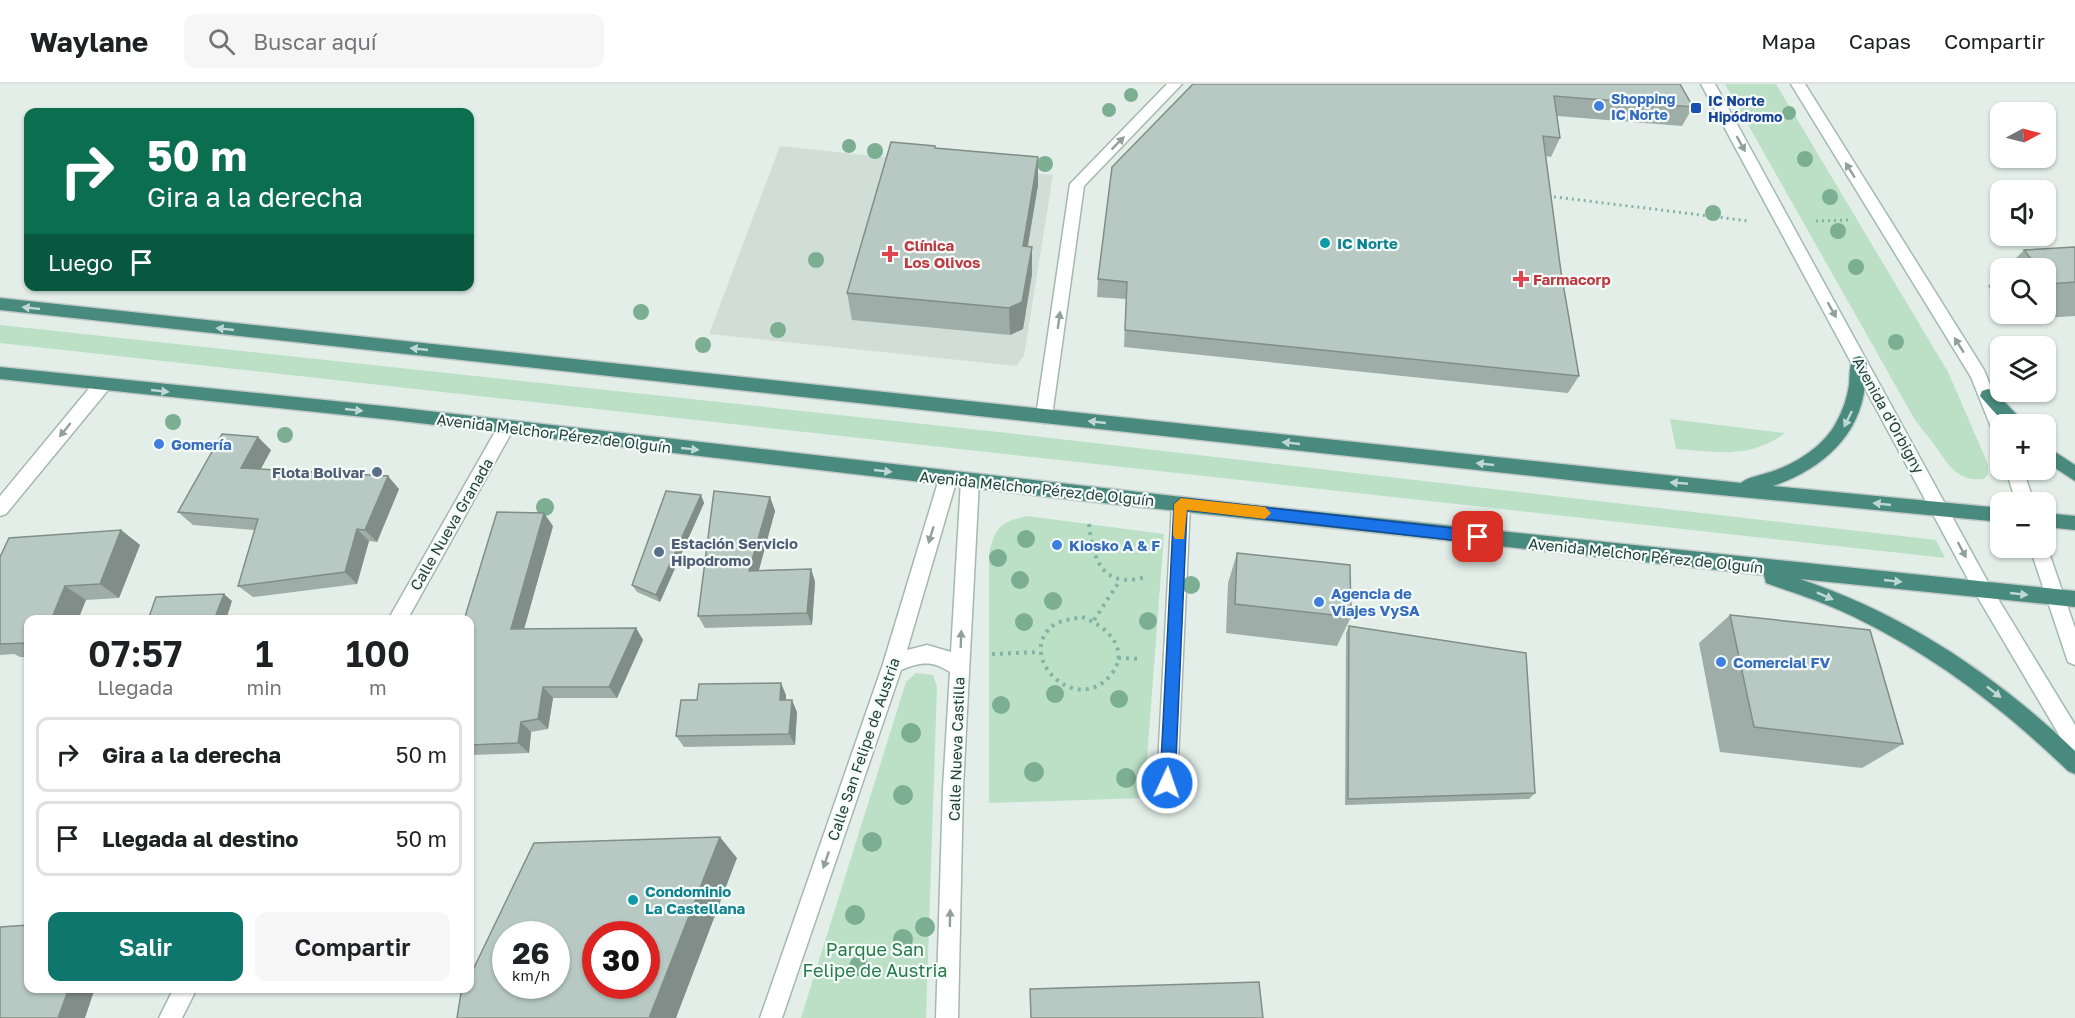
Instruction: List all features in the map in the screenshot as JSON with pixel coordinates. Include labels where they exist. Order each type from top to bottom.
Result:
[{"type":"highway","points":[[0,304],[1606,477],[1990,514]]},
{"type":"highway","points":[[1737,489],[1769,481],[1798,469],[1838,438],[1857,398],[1860,362]]},
{"type":"highway","name":"Avenida Melchor Pérez de Olguín","points":[[0,373],[448,420],[969,481],[1730,565],[2075,599]]},
{"type":"highway","points":[[1988,396],[2005,414]]},
{"type":"highway","points":[[2056,460],[2075,474]]},
{"type":"highway","points":[[2056,521],[2075,523]]},
{"type":"highway","points":[[1730,565],[1815,592],[1879,620],[1961,666],[2007,702],[2075,764]]},
{"type":"street","points":[[1044,416],[1077,184],[1175,84]]},
{"type":"street","name":"Avenida d'Orbigny","points":[[1708,84],[1983,590],[2075,743]]},
{"type":"street","points":[[1798,84],[1978,375],[1994,414]]},
{"type":"street","points":[[0,509],[102,385]]},
{"type":"street","name":"Calle Nueva Granada","points":[[400,615],[506,428]]},
{"type":"street","name":"Calle San Felipe de Austria","points":[[771,1018],[892,664],[948,478]]},
{"type":"street","name":"Calle Nueva Castilla","points":[[947,1018],[969,481]]},
{"type":"street","points":[[1167,783],[1181,504]]},
{"type":"street","points":[[2042,558],[2075,656]]},
{"type":"street","points":[[892,664],[921,653],[943,655],[960,661]]},
{"type":"street","points":[[170,1018],[183,993]]},
{"type":"path","points":[[1540,195],[1756,222]]},
{"type":"path","points":[[1811,221],[1857,220]]},
{"type":"path","points":[[1093,494],[1089,524],[1090,546],[1107,575],[1119,582],[1134,582],[1178,565]]},
{"type":"path","points":[[1094,620],[1119,582]]},
{"type":"path","points":[[1082,617],[1094,620],[1113,635],[1118,646],[1118,658],[1114,669],[1107,679],[1096,686],[1083,689],[1057,682],[1042,664],[1040,652],[1042,640],[1059,622],[1082,617]]},
{"type":"path","points":[[960,661],[1040,652]]},
{"type":"shaded area","name":"Clínica Los Olivos","points":[[780,146],[1053,175],[1024,356],[1016,366],[709,334]]},
{"type":"green space","points":[[1725,84],[1776,84],[1948,372],[1988,464],[1988,474],[1984,479],[1967,478],[1955,471],[1915,420]]},
{"type":"green space","points":[[0,325],[1008,433],[1936,540],[1945,558],[0,343]]},
{"type":"green space","points":[[1670,419],[1785,433],[1759,447],[1733,452],[1676,449]]},
{"type":"green space","points":[[1027,516],[1164,534],[1144,798],[989,803],[989,554],[1000,527]]},
{"type":"green space","name":"Parque San Felipe de Austria","points":[[916,673],[933,675],[937,687],[926,1018],[801,1018],[906,682]]},
{"type":"building","name":"IC Norte","points":[[1193,84],[1680,84],[1693,107],[1554,96],[1560,138],[1543,136],[1561,272],[1579,376],[1125,330],[1127,282],[1098,279],[1112,167]]},
{"type":"building","points":[[891,142],[1038,157],[1023,246],[1032,247],[1022,302],[1009,308],[847,293]]},
{"type":"building","points":[[2075,247],[2075,282],[2056,283],[2056,258],[2030,258],[2024,250]]},
{"type":"building","points":[[222,434],[258,437],[241,468],[388,476],[365,530],[357,529],[345,572],[238,586],[258,519],[178,512]]},
{"type":"building","points":[[666,491],[701,495],[656,595],[632,585]]},
{"type":"building","points":[[714,491],[770,497],[749,571],[811,569],[807,613],[698,616]]},
{"type":"building","points":[[497,512],[544,513],[511,629],[636,628],[609,687],[543,687],[538,719],[521,722],[518,743],[474,745],[474,615],[466,615]]},
{"type":"building","points":[[121,530],[100,584],[65,586],[53,615],[24,615],[24,643],[0,644],[0,557],[9,538]]},
{"type":"building","points":[[1237,553],[1350,565],[1351,617],[1235,604]]},
{"type":"building","points":[[224,594],[216,615],[150,615],[156,597]]},
{"type":"building","points":[[1730,615],[1870,630],[1903,744],[1754,727]]},
{"type":"building","points":[[1349,626],[1526,653],[1535,793],[1348,799]]},
{"type":"building","points":[[781,683],[780,700],[792,700],[789,734],[676,736],[681,700],[697,700],[699,684]]},
{"type":"building","points":[[720,837],[660,990],[660,921],[582,921],[582,999],[656,999],[649,1018],[457,1018],[461,993],[474,993],[474,968],[492,930],[492,999],[570,999],[570,921],[496,921],[534,843]]},
{"type":"building","points":[[24,925],[24,993],[67,993],[58,1018],[0,1018],[0,927]]},
{"type":"building","points":[[1259,982],[1263,1018],[1031,1018],[1030,989]]},
{"type":"slow traffic","points":[[1179,535],[1181,504],[1265,513]]},
{"type":"place","name":"Shopping IC Norte","points":[[1599,106]]},
{"type":"place","name":"IC Norte Hipódromo","points":[[1696,108]]},
{"type":"place","name":"IC Norte","points":[[1325,243]]},
{"type":"place","name":"Clínica Los Olivos","points":[[890,254]]},
{"type":"place","name":"Farmacorp","points":[[1521,279]]},
{"type":"place","name":"Gomería","points":[[159,444]]},
{"type":"place","name":"Flota Bolivar","points":[[377,472]]},
{"type":"place","name":"Kiosko A & F","points":[[1057,545]]},
{"type":"place","name":"Estación Servicio Hipodromo","points":[[659,552]]},
{"type":"place","name":"Agencia de Viajes VySA","points":[[1319,602]]},
{"type":"place","name":"Comercial FV","points":[[1721,662]]},
{"type":"place","name":"Condominio La Castellana","points":[[633,900]]},
{"type":"route","points":[[1167,783],[1181,504],[1478,537]]}]
